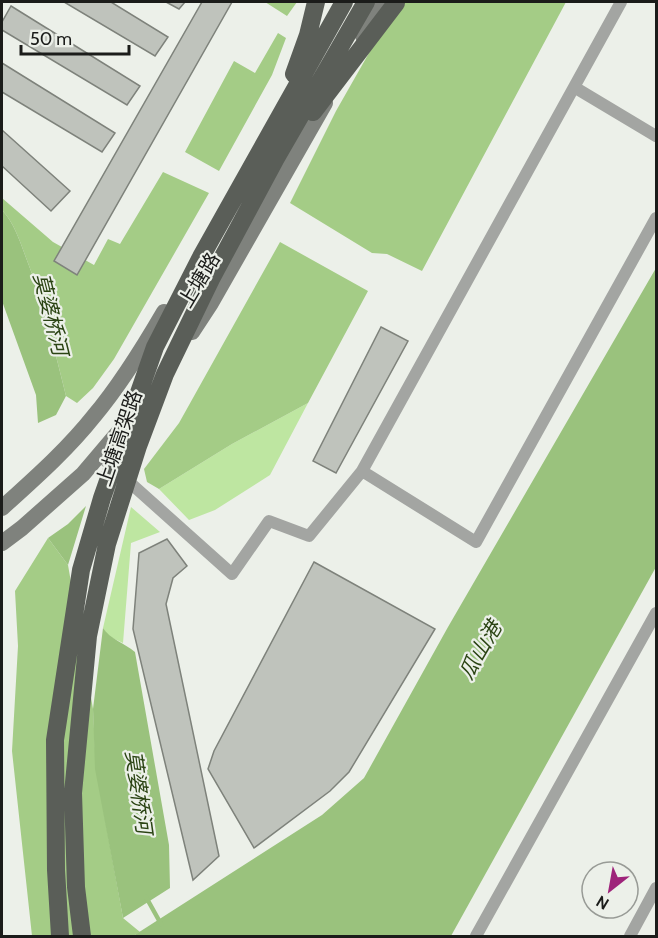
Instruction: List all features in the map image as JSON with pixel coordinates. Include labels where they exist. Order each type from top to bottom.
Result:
[{"type":"highway","points":[[274,128],[308,35],[316,2]]},
{"type":"highway","name":"上塘高架路","points":[[60,936],[56,870],[55,740],[81,570],[102,498],[154,346],[343,2]]},
{"type":"highway","name":"上塘高架路","points":[[82,936],[76,887],[73,793],[88,636],[107,544],[138,446],[165,374],[211,279],[276,158],[366,2]]},
{"type":"highway","points":[[276,158],[350,66],[390,2]]},
{"type":"main road","name":"上塘路","points":[[2,508],[41,473],[94,416],[144,348],[343,2]]},
{"type":"main road","name":"上塘路","points":[[2,543],[83,474],[144,402],[212,303],[390,2]]},
{"type":"street","points":[[99,455],[232,574],[268,521],[309,536],[362,471],[621,2]]},
{"type":"street","points":[[574,87],[657,136]]},
{"type":"street","points":[[362,471],[476,542],[657,218]]},
{"type":"street","points":[[476,936],[657,613]]},
{"type":"street","points":[[630,936],[657,888]]},
{"type":"shaded area","points":[[265,2],[297,2],[287,16]]},
{"type":"shaded area","points":[[398,2],[566,2],[422,271],[387,254],[372,253],[290,203],[336,111]]},
{"type":"shaded area","points":[[278,33],[286,38],[272,75],[219,171],[185,152],[234,61],[255,73]]},
{"type":"shaded area","points":[[163,172],[209,193],[114,359],[93,388],[77,403],[66,396],[37,290],[16,231],[2,210],[2,198],[53,242],[94,265],[108,239],[120,244]]},
{"type":"shaded area","points":[[280,242],[368,291],[308,403],[232,444],[159,489],[147,482],[144,469],[179,423]]},
{"type":"shaded area","points":[[308,403],[270,475],[215,510],[189,520],[159,489],[232,444]]},
{"type":"shaded area","points":[[131,507],[160,532],[131,543],[123,643],[108,636],[103,628]]},
{"type":"shaded area","points":[[48,538],[68,565],[93,709],[96,769],[123,918],[140,932],[133,936],[32,936],[12,751],[18,646],[15,591]]},
{"type":"water","points":[[2,210],[16,231],[31,272],[48,325],[66,396],[56,415],[38,423],[36,395],[2,301]]},
{"type":"water","name":"瓜山港","points":[[656,268],[656,567],[451,936],[133,936],[322,815],[364,778],[448,627]]},
{"type":"water","points":[[86,506],[68,565],[48,538],[68,524]]},
{"type":"water","points":[[103,628],[113,638],[135,652],[169,845],[170,888],[123,918],[95,769],[93,709]]},
{"type":"building","points":[[64,2],[111,2],[168,37],[155,56]]},
{"type":"building","points":[[166,2],[185,2],[179,9]]},
{"type":"building","points":[[202,2],[232,2],[77,275],[54,261]]},
{"type":"building","points":[[11,6],[140,86],[127,105],[2,30],[2,22]]},
{"type":"building","points":[[2,63],[115,133],[102,152],[2,92]]},
{"type":"building","points":[[2,130],[70,191],[51,211],[2,166]]},
{"type":"building","points":[[381,327],[408,341],[336,473],[313,461]]},
{"type":"building","points":[[167,539],[187,566],[173,578],[166,604],[219,856],[193,880],[133,629],[139,553]]},
{"type":"building","points":[[314,562],[435,629],[349,772],[330,791],[254,848],[208,769],[214,751]]},
{"type":"waterway","name":"莫婆桥河","points":[[146,897],[161,924]]}]
